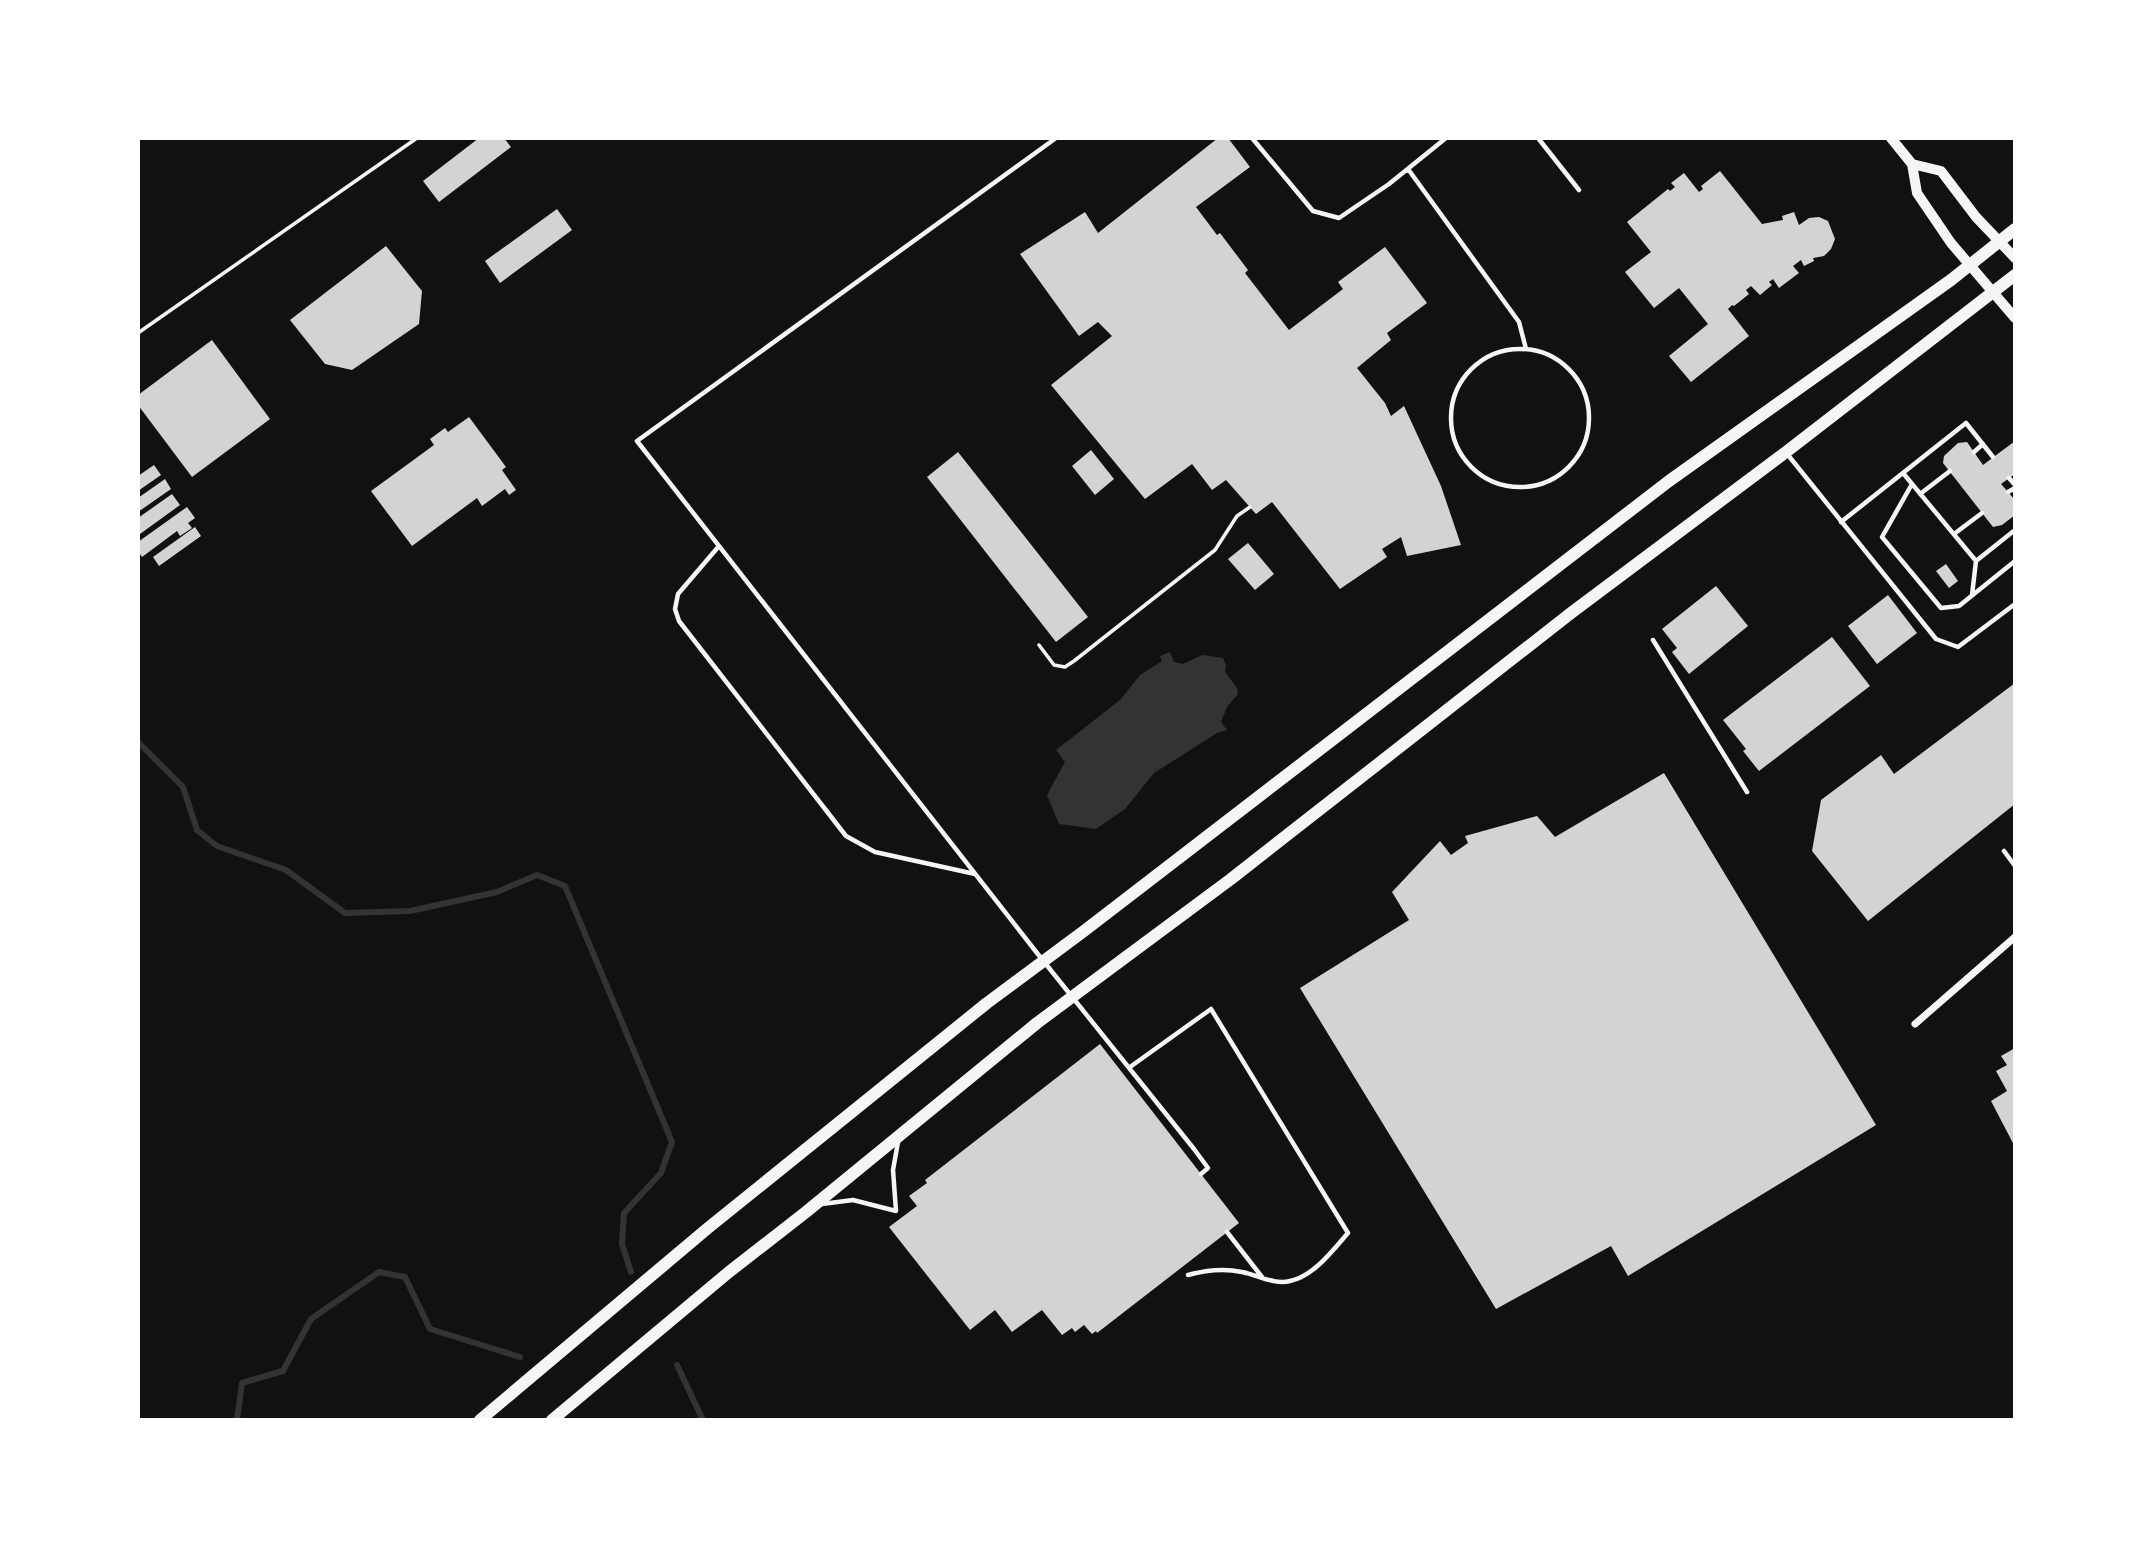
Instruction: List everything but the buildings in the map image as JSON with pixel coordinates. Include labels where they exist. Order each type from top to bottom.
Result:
[{"type":"main road","points":[[480,1420],[708,1228],[1043,961],[1669,481],[2015,229]]},
{"type":"main road","points":[[552,1420],[708,1289],[1072,997],[1231,879],[1571,613],[1786,452],[2015,275]]},
{"type":"street","points":[[1891,138],[1912,164],[1917,193],[1951,243],[2015,318]]},
{"type":"street","points":[[1912,164],[1941,171],[1976,217],[2015,258]]},
{"type":"street","points":[[1915,1024],[2015,937]]},
{"type":"lane","points":[[1056,138],[637,441],[1208,1168],[1201,1174]]},
{"type":"lane","points":[[1252,138],[1313,211],[1339,218],[1446,138]]},
{"type":"lane","points":[[1538,138],[1579,190]]},
{"type":"lane","points":[[1408,169],[1519,321],[1526,349]]},
{"type":"lane","points":[[1526,349],[1549,355],[1568,368],[1582,387],[1589,410],[1587,433],[1579,455],[1563,472],[1542,484],[1519,488],[1497,484],[1477,473],[1462,457],[1453,437],[1451,415],[1455,393],[1466,374],[1483,359],[1504,351],[1526,349]]},
{"type":"lane","points":[[1841,522],[1966,424],[1993,457]]},
{"type":"lane","points":[[1973,452],[1983,444]]},
{"type":"lane","points":[[1786,452],[1936,639],[1958,647],[2015,604]]},
{"type":"lane","points":[[1920,494],[1950,471]]},
{"type":"lane","points":[[1903,473],[1976,561]]},
{"type":"lane","points":[[2008,492],[2015,486],[2009,478]]},
{"type":"lane","points":[[1912,484],[1882,537],[1941,608],[1959,606],[2015,561]]},
{"type":"lane","points":[[1954,534],[1982,513]]},
{"type":"lane","points":[[1972,596],[1976,561],[2015,530]]},
{"type":"lane","points":[[719,547],[678,594],[675,609],[679,621],[829,815],[846,836],[875,852],[975,874]]},
{"type":"lane","points":[[1653,640],[1747,792]]},
{"type":"lane","points":[[2004,851],[2015,866]]},
{"type":"lane","points":[[1130,1067],[1212,1009],[1348,1233],[1323,1260],[1304,1275],[1291,1281],[1278,1282],[1227,1270],[1205,1270],[1188,1275]]},
{"type":"lane","points":[[814,1205],[852,1200],[896,1211],[892,1170],[900,1133]]},
{"type":"lane","points":[[1227,1232],[1262,1278]]},
{"type":"path","points":[[138,334],[417,138]]},
{"type":"path","points":[[1039,645],[1054,665],[1065,667],[1215,550],[1237,516],[1250,507]]},
{"type":"shaded area","points":[[1170,652],[1174,662],[1183,664],[1202,655],[1223,658],[1225,672],[1237,688],[1238,694],[1227,707],[1221,722],[1227,730],[1217,733],[1154,773],[1125,809],[1096,829],[1059,824],[1047,795],[1065,762],[1056,750],[1120,700],[1140,675],[1162,661],[1160,656]]},
{"type":"waterway","points":[[138,742],[183,787],[197,830],[217,846],[286,870],[345,913],[410,911],[497,892],[537,875],[565,886],[672,1142],[661,1173],[624,1213],[622,1244],[631,1272]]},
{"type":"waterway","points":[[237,1420],[242,1383],[283,1371],[311,1319],[379,1272],[405,1277],[430,1329],[520,1357]]},
{"type":"waterway","points":[[677,1365],[703,1420]]}]
